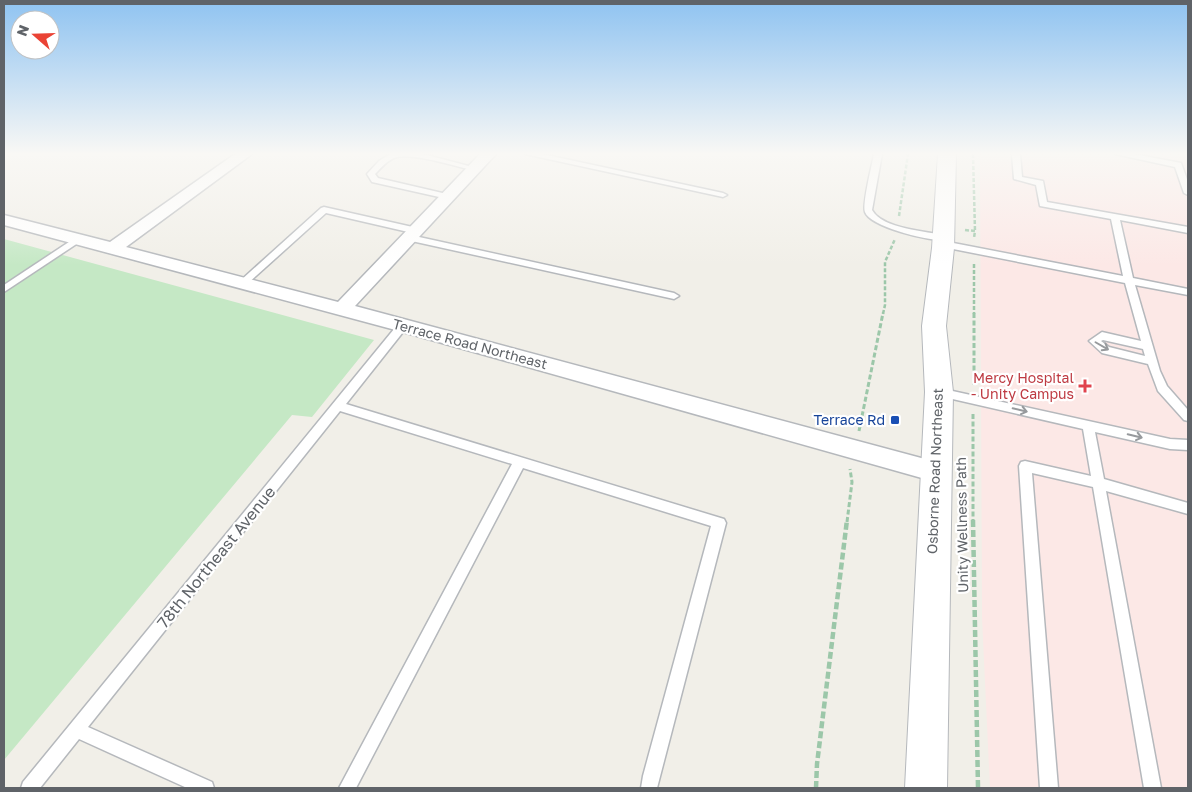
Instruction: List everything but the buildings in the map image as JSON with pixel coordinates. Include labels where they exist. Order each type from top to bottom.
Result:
[{"type":"street","points":[[113,248],[193,191]]},
{"type":"street","points":[[341,310],[454,191]]},
{"type":"street","name":"Osborne Road Northeast","points":[[926,788],[938,392],[934,326],[943,241],[945,191]]},
{"type":"street","name":"Terrace Road Northeast","points":[[4,220],[403,325],[936,472]]},
{"type":"lane","points":[[422,191],[448,197]]},
{"type":"lane","points":[[704,191],[723,195]]},
{"type":"lane","points":[[871,191],[868,210],[872,218],[883,225],[943,241],[1188,292]]},
{"type":"lane","points":[[1041,191],[1043,204],[1188,230]]},
{"type":"lane","points":[[243,283],[324,210],[414,235],[674,296]]},
{"type":"lane","points":[[1115,217],[1129,280],[1162,388],[1188,417]]},
{"type":"lane","points":[[4,289],[78,239]]},
{"type":"lane","name":"78th Northeast Avenue","points":[[29,788],[403,325]]},
{"type":"lane","points":[[1148,346],[1102,336],[1094,341],[1106,350],[1152,360]]},
{"type":"lane","points":[[938,392],[1170,444],[1188,445]]},
{"type":"lane","points":[[338,406],[719,523],[653,767],[650,788]]},
{"type":"lane","points":[[1088,425],[1153,788]]},
{"type":"lane","points":[[347,788],[520,461]]},
{"type":"lane","points":[[1049,788],[1025,466],[1098,483],[1188,508]]},
{"type":"lane","points":[[76,730],[206,788]]},
{"type":"path","points":[[974,191],[975,231]]},
{"type":"path","name":"Unity Wellness Path","points":[[974,261],[972,460],[978,788]]},
{"type":"shaded area","name":"Mercy Hospital - Unity Campus","points":[[980,191],[1188,191],[1188,788],[990,788],[982,618]]},
{"type":"green space","points":[[4,239],[374,340],[312,417],[292,415],[4,760]]},
{"type":"place","name":"Mercy Hospital - Unity Campus","points":[[1085,386]]},
{"type":"place","name":"Terrace Rd","points":[[895,420]]}]
